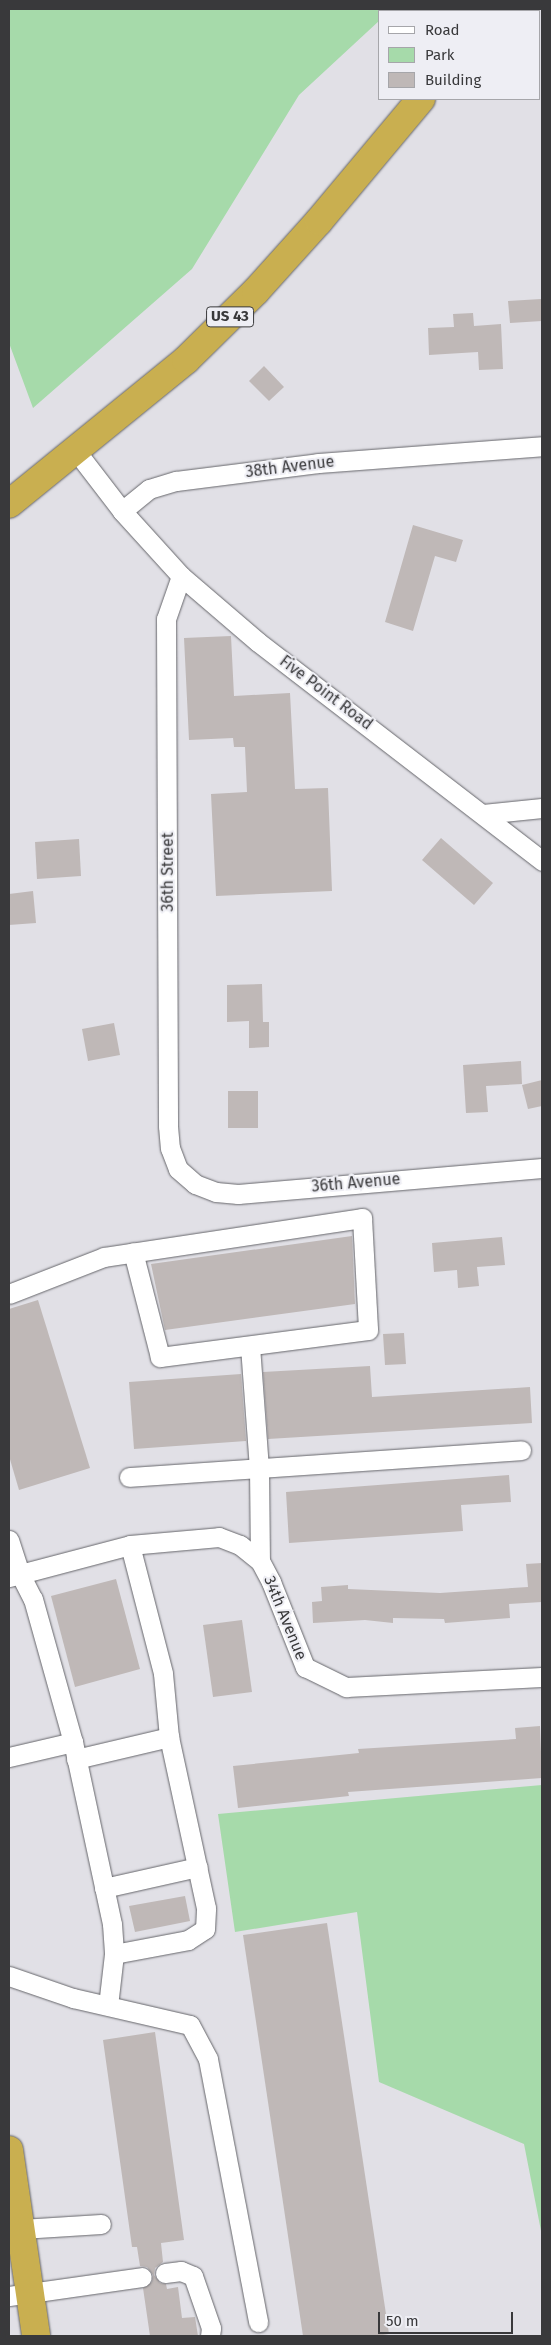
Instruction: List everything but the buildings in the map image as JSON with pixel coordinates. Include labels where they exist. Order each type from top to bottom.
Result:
[{"type":"highway","name":"US 43","points":[[9,504],[186,360],[256,291],[419,100]]},
{"type":"highway","points":[[9,2150],[21,2229],[20,2294],[36,2336]]},
{"type":"street","name":"38th Avenue","points":[[122,511],[149,489],[176,481],[318,463],[542,446]]},
{"type":"street","points":[[76,451],[122,511]]},
{"type":"street","name":"Five Point Road","points":[[122,511],[181,576],[258,642],[542,861]]},
{"type":"street","name":"36th Street","points":[[178,1169],[170,1148],[168,1126],[166,619],[181,576]]},
{"type":"street","points":[[483,814],[542,808]]},
{"type":"street","name":"36th Avenue","points":[[178,1169],[195,1184],[216,1192],[238,1194],[542,1168]]},
{"type":"street","points":[[9,1294],[104,1257],[133,1252],[362,1218],[368,1330],[160,1356],[133,1252]]},
{"type":"street","points":[[250,1346],[259,1468],[260,1562]]},
{"type":"street","points":[[129,1477],[521,1450]]},
{"type":"street","name":"34th Avenue","points":[[14,1576],[130,1545],[219,1537],[240,1545],[260,1562],[271,1582],[305,1667],[346,1687],[542,1677]]},
{"type":"street","points":[[9,1540],[14,1576],[32,1599],[74,1750],[104,1888],[114,1954],[108,2006]]},
{"type":"street","points":[[114,1954],[188,1940],[205,1929],[206,1908],[169,1737],[163,1673],[130,1545]]},
{"type":"street","points":[[9,1757],[169,1737]]},
{"type":"street","points":[[104,1888],[198,1867]]},
{"type":"street","points":[[9,1976],[108,2006],[190,2025],[208,2059],[258,2322]]},
{"type":"street","points":[[21,2229],[101,2224]]},
{"type":"street","points":[[165,2273],[181,2271],[193,2276],[211,2328],[210,2336]]},
{"type":"street","points":[[20,2294],[142,2277]]},
{"type":"green space","points":[[9,9],[392,9],[378,10],[378,22],[299,95],[192,269],[33,408],[9,343]]},
{"type":"green space","points":[[542,1785],[542,2236],[524,2144],[379,2082],[357,1912],[235,1932],[218,1814]]}]
